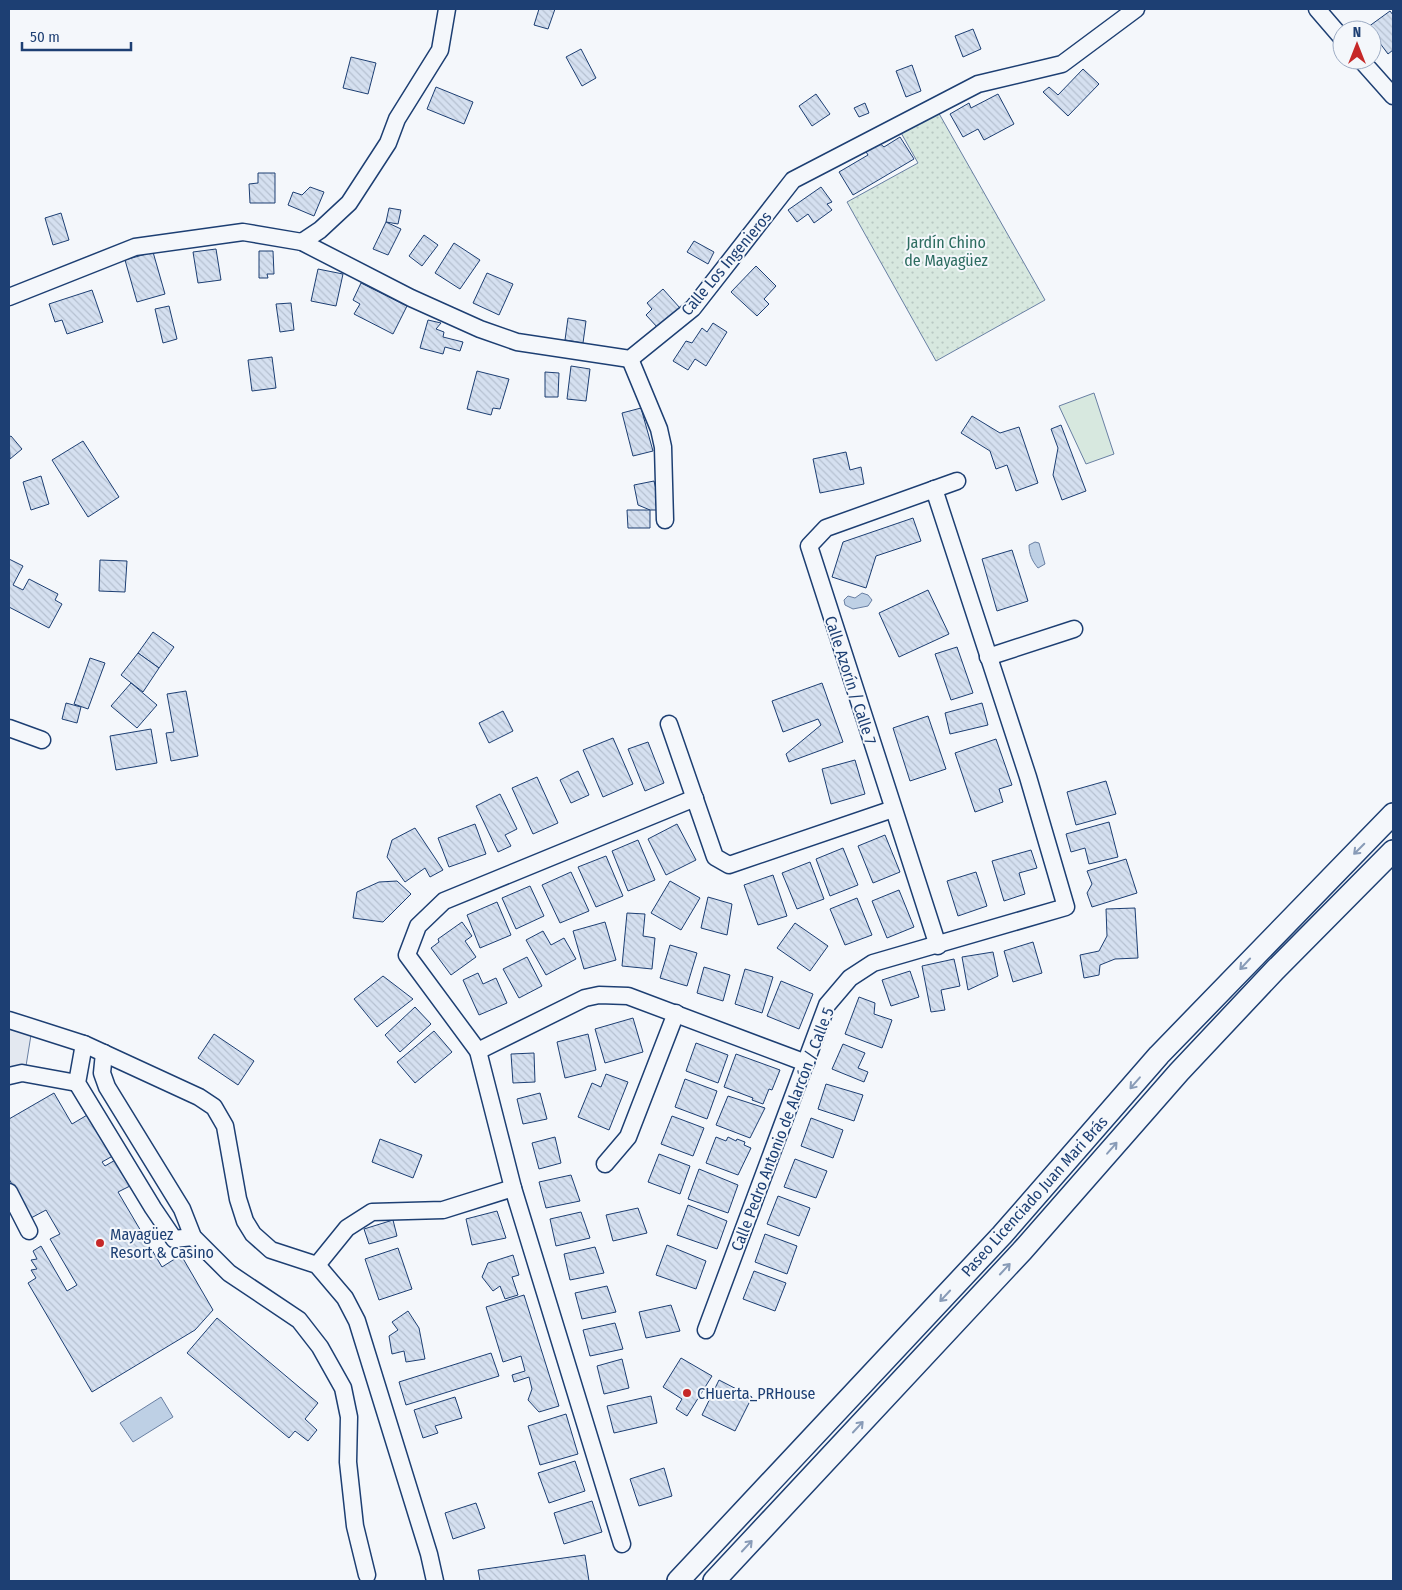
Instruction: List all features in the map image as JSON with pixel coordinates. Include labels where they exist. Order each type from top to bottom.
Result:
[{"type":"main road","name":"Paseo Licenciado Juan Mari Brás","points":[[678,1581],[995,1242],[1159,1055],[1393,814]]},
{"type":"main road","name":"Paseo Licenciado Juan Mari Brás","points":[[714,1581],[1022,1251],[1179,1072],[1275,970],[1393,851]]},
{"type":"street","points":[[302,242],[320,230],[349,204],[388,144],[397,119],[440,50],[447,9]]},
{"type":"street","name":"Calle Los Ingenieros","points":[[630,359],[693,308],[794,180],[978,84],[1062,64],[1136,9]]},
{"type":"street","points":[[1317,9],[1332,26]]},
{"type":"street","points":[[1370,70],[1393,96]]},
{"type":"street","points":[[9,297],[135,247],[243,232],[302,242],[411,298],[499,336],[517,342],[630,359],[660,428],[663,447],[665,520]]},
{"type":"street","name":"Calle Azorín / Calle 7","points":[[938,946],[809,546],[826,528],[957,481]]},
{"type":"street","points":[[934,489],[988,657],[1074,630]]},
{"type":"street","name":"Calle Pedro Antonio de Alarcón / Calle 5","points":[[706,1330],[827,1005],[850,978],[873,963],[938,946],[1066,907],[1028,778],[988,657]]},
{"type":"street","points":[[669,724],[715,856],[729,865],[893,809]]},
{"type":"street","points":[[9,728],[42,740]]},
{"type":"street","points":[[622,1544],[513,1188],[478,1051],[407,955],[418,926],[444,901],[695,798]]},
{"type":"street","points":[[478,1051],[585,998],[599,995],[628,996],[806,1063]]},
{"type":"street","points":[[605,1164],[628,1138],[676,1013]]},
{"type":"street","points":[[9,1020],[84,1044],[199,1097],[214,1108],[225,1126],[238,1199],[245,1221],[253,1234],[271,1250],[317,1265],[345,1298],[365,1342],[429,1554],[435,1581]]},
{"type":"street","points":[[84,1044],[77,1083],[174,1239],[193,1237]]},
{"type":"street","points":[[104,1053],[102,1073],[110,1093],[182,1209],[193,1237],[229,1273],[298,1320],[320,1347],[343,1388],[349,1417],[348,1462],[355,1526],[367,1575]]},
{"type":"street","points":[[9,1076],[22,1073],[77,1083]]},
{"type":"street","points":[[91,1105],[110,1093]]},
{"type":"street","points":[[129,1168],[149,1156]]},
{"type":"street","points":[[317,1265],[347,1228],[372,1212],[443,1210],[513,1188]]},
{"type":"street","points":[[9,1192],[29,1231]]},
{"type":"green space","name":"Jardín Chino de Mayagüez","points":[[937,110],[1045,300],[936,361],[847,202],[918,163],[900,131]]},
{"type":"green space","points":[[1094,393],[1114,454],[1086,464],[1059,406]]},
{"type":"shaded area","points":[[9,1029],[31,1035],[26,1066],[9,1067]]},
{"type":"water","points":[[1035,542],[1039,543],[1045,564],[1038,568],[1031,557],[1029,548],[1029,545]]},
{"type":"water","points":[[862,593],[868,595],[872,600],[868,606],[853,609],[845,605],[844,600],[848,596],[855,598]]},
{"type":"water","points":[[161,1397],[173,1417],[133,1442],[120,1423]]},
{"type":"building","points":[[539,9],[555,9],[548,29],[534,25]]},
{"type":"building","points":[[1390,11],[1393,15],[1393,50],[1388,54],[1382,46],[1382,20],[1378,20]]},
{"type":"building","points":[[973,29],[981,49],[963,57],[955,36]]},
{"type":"building","points":[[581,49],[596,78],[582,86],[566,57]]},
{"type":"building","points":[[351,57],[376,63],[368,94],[343,88]]},
{"type":"building","points":[[912,65],[921,91],[906,97],[896,71]]},
{"type":"building","points":[[1083,69],[1099,84],[1068,116],[1043,92],[1049,87],[1058,95]]},
{"type":"building","points":[[436,87],[473,102],[464,124],[427,109]]},
{"type":"building","points":[[816,94],[830,114],[812,126],[799,106]]},
{"type":"building","points":[[998,94],[1014,124],[984,140],[978,129],[963,137],[950,114],[969,103],[971,108]]},
{"type":"building","points":[[865,103],[869,113],[859,117],[854,108]]},
{"type":"building","points":[[900,137],[914,159],[853,195],[839,172],[868,155],[865,150],[878,142],[884,147]]},
{"type":"building","points":[[258,173],[275,173],[275,203],[250,203],[249,184],[258,183]]},
{"type":"building","points":[[310,187],[324,192],[314,216],[288,205],[293,192],[302,195]]},
{"type":"building","points":[[821,187],[832,202],[827,204],[832,210],[814,223],[808,214],[797,222],[788,210]]},
{"type":"building","points":[[389,208],[401,210],[398,224],[386,222]]},
{"type":"building","points":[[61,213],[69,240],[53,245],[45,218]]},
{"type":"building","points":[[386,222],[401,229],[388,255],[373,249]]},
{"type":"building","points":[[424,235],[438,245],[422,266],[409,256]]},
{"type":"building","points":[[694,241],[714,252],[708,264],[687,252]]},
{"type":"building","points":[[454,243],[480,260],[460,289],[435,273]]},
{"type":"building","points":[[216,249],[221,280],[198,283],[193,252]]},
{"type":"building","points":[[259,251],[273,251],[274,274],[267,274],[268,278],[259,278]]},
{"type":"building","points":[[153,252],[165,294],[137,302],[125,260]]},
{"type":"building","points":[[756,266],[776,286],[764,299],[769,304],[757,316],[731,292]]},
{"type":"building","points":[[318,269],[343,274],[336,306],[311,301]]},
{"type":"building","points":[[487,273],[513,284],[499,315],[473,303]]},
{"type":"building","points":[[361,283],[407,306],[393,334],[354,314],[360,304],[353,300]]},
{"type":"building","points":[[663,289],[680,308],[658,328],[646,315],[652,309],[647,303]]},
{"type":"building","points":[[92,290],[103,322],[67,334],[62,320],[55,322],[49,304]]},
{"type":"building","points":[[291,303],[294,330],[280,332],[276,304]]},
{"type":"building","points":[[169,306],[177,339],[163,343],[155,309]]},
{"type":"building","points":[[568,318],[586,321],[583,343],[565,340]]},
{"type":"building","points":[[428,320],[441,323],[436,329],[444,332],[443,337],[463,342],[460,351],[445,347],[443,354],[420,348]]},
{"type":"building","points":[[713,323],[727,332],[706,366],[695,359],[688,370],[673,361],[686,341],[692,343],[702,328],[707,332]]},
{"type":"building","points":[[272,357],[276,388],[252,391],[248,360]]},
{"type":"building","points":[[571,366],[590,369],[586,401],[567,399]]},
{"type":"building","points":[[477,371],[509,379],[500,409],[493,408],[491,415],[467,409]]},
{"type":"building","points":[[545,372],[559,373],[558,397],[545,397]]},
{"type":"building","points":[[641,408],[653,451],[633,456],[622,413]]},
{"type":"building","points":[[972,416],[1000,433],[1019,427],[1038,483],[1016,491],[1007,465],[996,469],[990,451],[961,433]]},
{"type":"building","points":[[1061,425],[1086,491],[1062,500],[1053,475],[1058,448],[1051,429]]},
{"type":"building","points":[[11,436],[22,449],[10,459],[9,437]]},
{"type":"building","points":[[83,441],[119,497],[88,517],[52,460]]},
{"type":"building","points":[[846,452],[850,470],[861,467],[864,484],[820,493],[813,459]]},
{"type":"building","points":[[41,476],[49,504],[31,510],[23,482]]},
{"type":"building","points":[[654,481],[661,510],[650,510],[638,505],[634,485]]},
{"type":"building","points":[[627,510],[650,510],[650,528],[628,528]]},
{"type":"building","points":[[913,518],[921,541],[876,556],[866,588],[832,577],[843,542]]},
{"type":"building","points":[[1012,550],[1028,601],[997,611],[982,559]]},
{"type":"building","points":[[9,559],[23,566],[13,585],[23,590],[29,579],[58,594],[55,600],[62,604],[49,628],[9,607]]},
{"type":"building","points":[[100,560],[127,561],[125,592],[99,591]]},
{"type":"building","points":[[928,590],[949,634],[899,657],[879,613]]},
{"type":"building","points":[[153,632],[174,647],[159,668],[138,653]]},
{"type":"building","points":[[957,647],[973,693],[951,700],[935,654]]},
{"type":"building","points":[[138,653],[159,668],[143,692],[121,675]]},
{"type":"building","points":[[90,658],[105,663],[88,709],[74,704]]},
{"type":"building","points":[[131,683],[157,705],[137,728],[111,706]]},
{"type":"building","points":[[822,683],[843,742],[789,762],[786,754],[821,725],[818,719],[783,732],[772,701]]},
{"type":"building","points":[[186,691],[198,756],[171,761],[166,733],[174,732],[167,694]]},
{"type":"building","points":[[66,703],[81,707],[77,723],[62,719]]},
{"type":"building","points":[[982,703],[988,725],[950,734],[945,713]]},
{"type":"building","points":[[503,711],[513,731],[489,743],[479,723]]},
{"type":"building","points":[[928,716],[946,769],[910,781],[893,728]]},
{"type":"building","points":[[151,729],[157,763],[116,770],[110,736]]},
{"type":"building","points":[[613,738],[633,784],[603,797],[583,750]]},
{"type":"building","points":[[996,739],[1012,785],[999,789],[1003,802],[975,812],[955,753]]},
{"type":"building","points":[[648,742],[664,783],[645,791],[628,749]]},
{"type":"building","points":[[855,760],[865,794],[831,804],[822,769]]},
{"type":"building","points":[[578,771],[589,795],[571,803],[560,780]]},
{"type":"building","points":[[537,777],[558,823],[533,834],[512,788]]},
{"type":"building","points":[[1106,781],[1116,814],[1076,825],[1067,792]]},
{"type":"building","points":[[500,794],[517,829],[505,835],[511,846],[498,852],[476,806]]},
{"type":"building","points":[[1109,822],[1118,857],[1089,864],[1085,848],[1071,852],[1066,834]]},
{"type":"building","points":[[475,824],[486,854],[449,867],[438,838]]},
{"type":"building","points":[[677,824],[696,860],[666,875],[648,839]]},
{"type":"building","points":[[415,828],[443,870],[430,877],[425,868],[405,882],[387,857],[392,840]]},
{"type":"building","points":[[885,835],[900,872],[873,883],[858,846]]},
{"type":"building","points":[[638,840],[655,880],[628,891],[612,851]]},
{"type":"building","points":[[843,848],[858,885],[830,896],[816,859]]},
{"type":"building","points":[[1031,850],[1037,868],[1019,873],[1025,894],[1004,901],[992,861]]},
{"type":"building","points":[[606,856],[623,896],[596,907],[578,867]]},
{"type":"building","points":[[1126,859],[1137,893],[1092,907],[1087,893],[1092,884],[1087,871]]},
{"type":"building","points":[[810,862],[824,899],[797,909],[782,873]]},
{"type":"building","points":[[571,872],[589,911],[560,923],[542,885]]},
{"type":"building","points":[[976,872],[987,906],[958,916],[947,881]]},
{"type":"building","points":[[773,875],[787,916],[758,925],[744,885]]},
{"type":"building","points":[[397,881],[411,894],[383,922],[353,918],[357,892],[379,882]]},
{"type":"building","points":[[670,881],[700,898],[681,930],[651,913]]},
{"type":"building","points":[[530,886],[544,916],[516,929],[502,898]]},
{"type":"building","points":[[899,890],[914,927],[887,938],[872,901]]},
{"type":"building","points":[[708,897],[732,904],[727,935],[701,928]]},
{"type":"building","points":[[857,898],[872,935],[845,945],[830,909]]},
{"type":"building","points":[[497,902],[511,935],[480,948],[467,915]]},
{"type":"building","points":[[1135,908],[1138,958],[1115,959],[1100,965],[1099,975],[1084,978],[1080,955],[1099,951],[1107,936],[1106,909]]},
{"type":"building","points":[[627,913],[645,914],[643,936],[655,938],[652,969],[622,966]]},
{"type":"building","points":[[462,922],[472,936],[465,941],[476,957],[451,975],[431,948],[439,942],[438,939]]},
{"type":"building","points":[[605,922],[616,960],[584,969],[573,931]]},
{"type":"building","points":[[795,923],[828,946],[810,971],[777,948]]},
{"type":"building","points":[[543,931],[551,945],[564,938],[576,959],[546,975],[526,940]]},
{"type":"building","points":[[1033,942],[1042,973],[1013,982],[1004,951]]},
{"type":"building","points":[[670,945],[697,953],[687,986],[660,978]]},
{"type":"building","points":[[993,952],[998,976],[968,990],[962,957]]},
{"type":"building","points":[[527,957],[542,986],[519,998],[503,969]]},
{"type":"building","points":[[954,959],[960,986],[941,990],[945,1010],[931,1012],[922,966]]},
{"type":"building","points":[[704,967],[730,975],[723,1001],[697,993]]},
{"type":"building","points":[[745,969],[773,977],[762,1013],[735,1004]]},
{"type":"building","points":[[910,971],[919,997],[891,1006],[882,980]]},
{"type":"building","points":[[478,973],[483,984],[496,978],[507,1003],[479,1015],[463,980]]},
{"type":"building","points":[[383,976],[413,999],[377,1027],[354,999]]},
{"type":"building","points":[[781,981],[813,994],[799,1029],[767,1016]]},
{"type":"building","points":[[859,997],[875,1003],[874,1014],[892,1020],[882,1048],[845,1034]]},
{"type":"building","points":[[415,1007],[431,1024],[400,1052],[385,1035]]},
{"type":"building","points":[[633,1018],[643,1052],[605,1063],[595,1029]]},
{"type":"building","points":[[434,1031],[452,1052],[415,1083],[397,1062]]},
{"type":"building","points":[[214,1034],[254,1061],[238,1085],[198,1058]]},
{"type":"building","points":[[588,1034],[596,1070],[565,1078],[557,1042]]},
{"type":"building","points":[[696,1043],[728,1055],[718,1083],[686,1071]]},
{"type":"building","points":[[843,1044],[865,1053],[858,1068],[868,1072],[864,1082],[832,1069]]},
{"type":"building","points":[[534,1053],[535,1082],[513,1083],[511,1054]]},
{"type":"building","points":[[736,1054],[780,1070],[772,1090],[769,1089],[763,1104],[752,1100],[753,1098],[724,1087]]},
{"type":"building","points":[[606,1074],[628,1082],[609,1130],[578,1117],[592,1083],[601,1087]]},
{"type":"building","points":[[685,1079],[717,1091],[707,1119],[675,1107]]},
{"type":"building","points":[[826,1084],[863,1095],[854,1121],[818,1109]]},
{"type":"building","name":"Mayagüez Resort & Casino","points":[[54,1093],[72,1124],[94,1111],[118,1153],[102,1162],[105,1166],[117,1159],[132,1185],[118,1192],[162,1267],[181,1255],[213,1310],[195,1330],[92,1392],[28,1283],[36,1278],[31,1270],[37,1269],[31,1260],[37,1259],[33,1251],[41,1246],[67,1291],[77,1285],[50,1239],[60,1234],[46,1210],[31,1218],[9,1179],[9,1119]]},
{"type":"building","points":[[540,1093],[547,1119],[523,1124],[517,1099]]},
{"type":"building","points":[[728,1096],[765,1108],[750,1138],[716,1125]]},
{"type":"building","points":[[672,1116],[704,1128],[693,1156],[661,1144]]},
{"type":"building","points":[[811,1118],[843,1130],[833,1158],[801,1146]]},
{"type":"building","points":[[555,1137],[561,1163],[539,1169],[532,1143]]},
{"type":"building","points":[[716,1137],[726,1141],[728,1137],[736,1141],[737,1139],[745,1142],[744,1145],[751,1148],[738,1175],[706,1163]]},
{"type":"building","points":[[380,1139],[422,1155],[413,1178],[372,1162]]},
{"type":"building","points":[[659,1154],[690,1166],[680,1194],[648,1182]]},
{"type":"building","points":[[795,1159],[827,1171],[816,1198],[784,1187]]},
{"type":"building","points":[[699,1169],[738,1185],[728,1213],[688,1199]]},
{"type":"building","points":[[571,1175],[580,1201],[546,1208],[539,1182]]},
{"type":"building","points":[[778,1196],[810,1208],[799,1236],[767,1224]]},
{"type":"building","points":[[688,1205],[727,1221],[717,1249],[677,1235]]},
{"type":"building","points":[[638,1208],[647,1233],[613,1241],[606,1215]]},
{"type":"building","points":[[497,1211],[506,1238],[472,1245],[466,1219]]},
{"type":"building","points":[[581,1212],[590,1238],[556,1246],[550,1219]]},
{"type":"building","points":[[393,1220],[397,1236],[369,1244],[364,1229]]},
{"type":"building","points":[[765,1234],[797,1246],[787,1274],[755,1262]]},
{"type":"building","points":[[667,1245],[706,1261],[696,1289],[656,1275]]},
{"type":"building","points":[[595,1247],[604,1273],[570,1280],[564,1254]]},
{"type":"building","points":[[398,1248],[412,1289],[379,1300],[365,1259]]},
{"type":"building","points":[[513,1255],[519,1275],[512,1277],[518,1295],[505,1299],[500,1286],[493,1291],[482,1277],[488,1263]]},
{"type":"building","points":[[754,1271],[786,1283],[775,1311],[743,1299]]},
{"type":"building","points":[[607,1286],[616,1312],[582,1319],[575,1293]]},
{"type":"building","points":[[524,1295],[559,1406],[539,1412],[528,1400],[532,1389],[529,1377],[514,1382],[512,1375],[525,1371],[521,1356],[503,1362],[486,1307]]},
{"type":"building","points":[[671,1305],[680,1331],[646,1338],[639,1312]]},
{"type":"building","points":[[408,1311],[419,1328],[425,1359],[406,1362],[404,1351],[392,1354],[389,1336],[398,1330],[392,1322]]},
{"type":"building","points":[[217,1318],[318,1403],[305,1419],[317,1430],[308,1441],[295,1431],[289,1438],[187,1353]]},
{"type":"building","points":[[615,1323],[623,1349],[590,1356],[583,1330]]},
{"type":"building","points":[[491,1353],[499,1376],[406,1405],[399,1382]]},
{"type":"building","name":"CHuerta_PRHouse","points":[[681,1358],[712,1376],[687,1416],[676,1409],[682,1399],[663,1387]]},
{"type":"building","points":[[622,1359],[629,1388],[604,1394],[597,1366]]},
{"type":"building","points":[[719,1380],[752,1397],[735,1431],[702,1415]]},
{"type":"building","points":[[651,1396],[657,1423],[614,1433],[607,1406]]},
{"type":"building","points":[[455,1397],[462,1418],[435,1426],[438,1433],[423,1438],[414,1410]]},
{"type":"building","points":[[566,1414],[578,1454],[540,1465],[528,1426]]},
{"type":"building","points":[[575,1461],[585,1491],[549,1503],[538,1473]]},
{"type":"building","points":[[664,1468],[672,1496],[639,1506],[630,1479]]},
{"type":"building","points":[[592,1501],[602,1532],[564,1544],[554,1513]]},
{"type":"building","points":[[476,1503],[485,1528],[453,1539],[445,1513]]},
{"type":"building","points":[[585,1555],[589,1581],[480,1581],[478,1570]]},
{"type":"place","name":"Mayagüez Resort & Casino","points":[[100,1243]]},
{"type":"place","name":"CHuerta_PRHouse","points":[[687,1393]]}]
